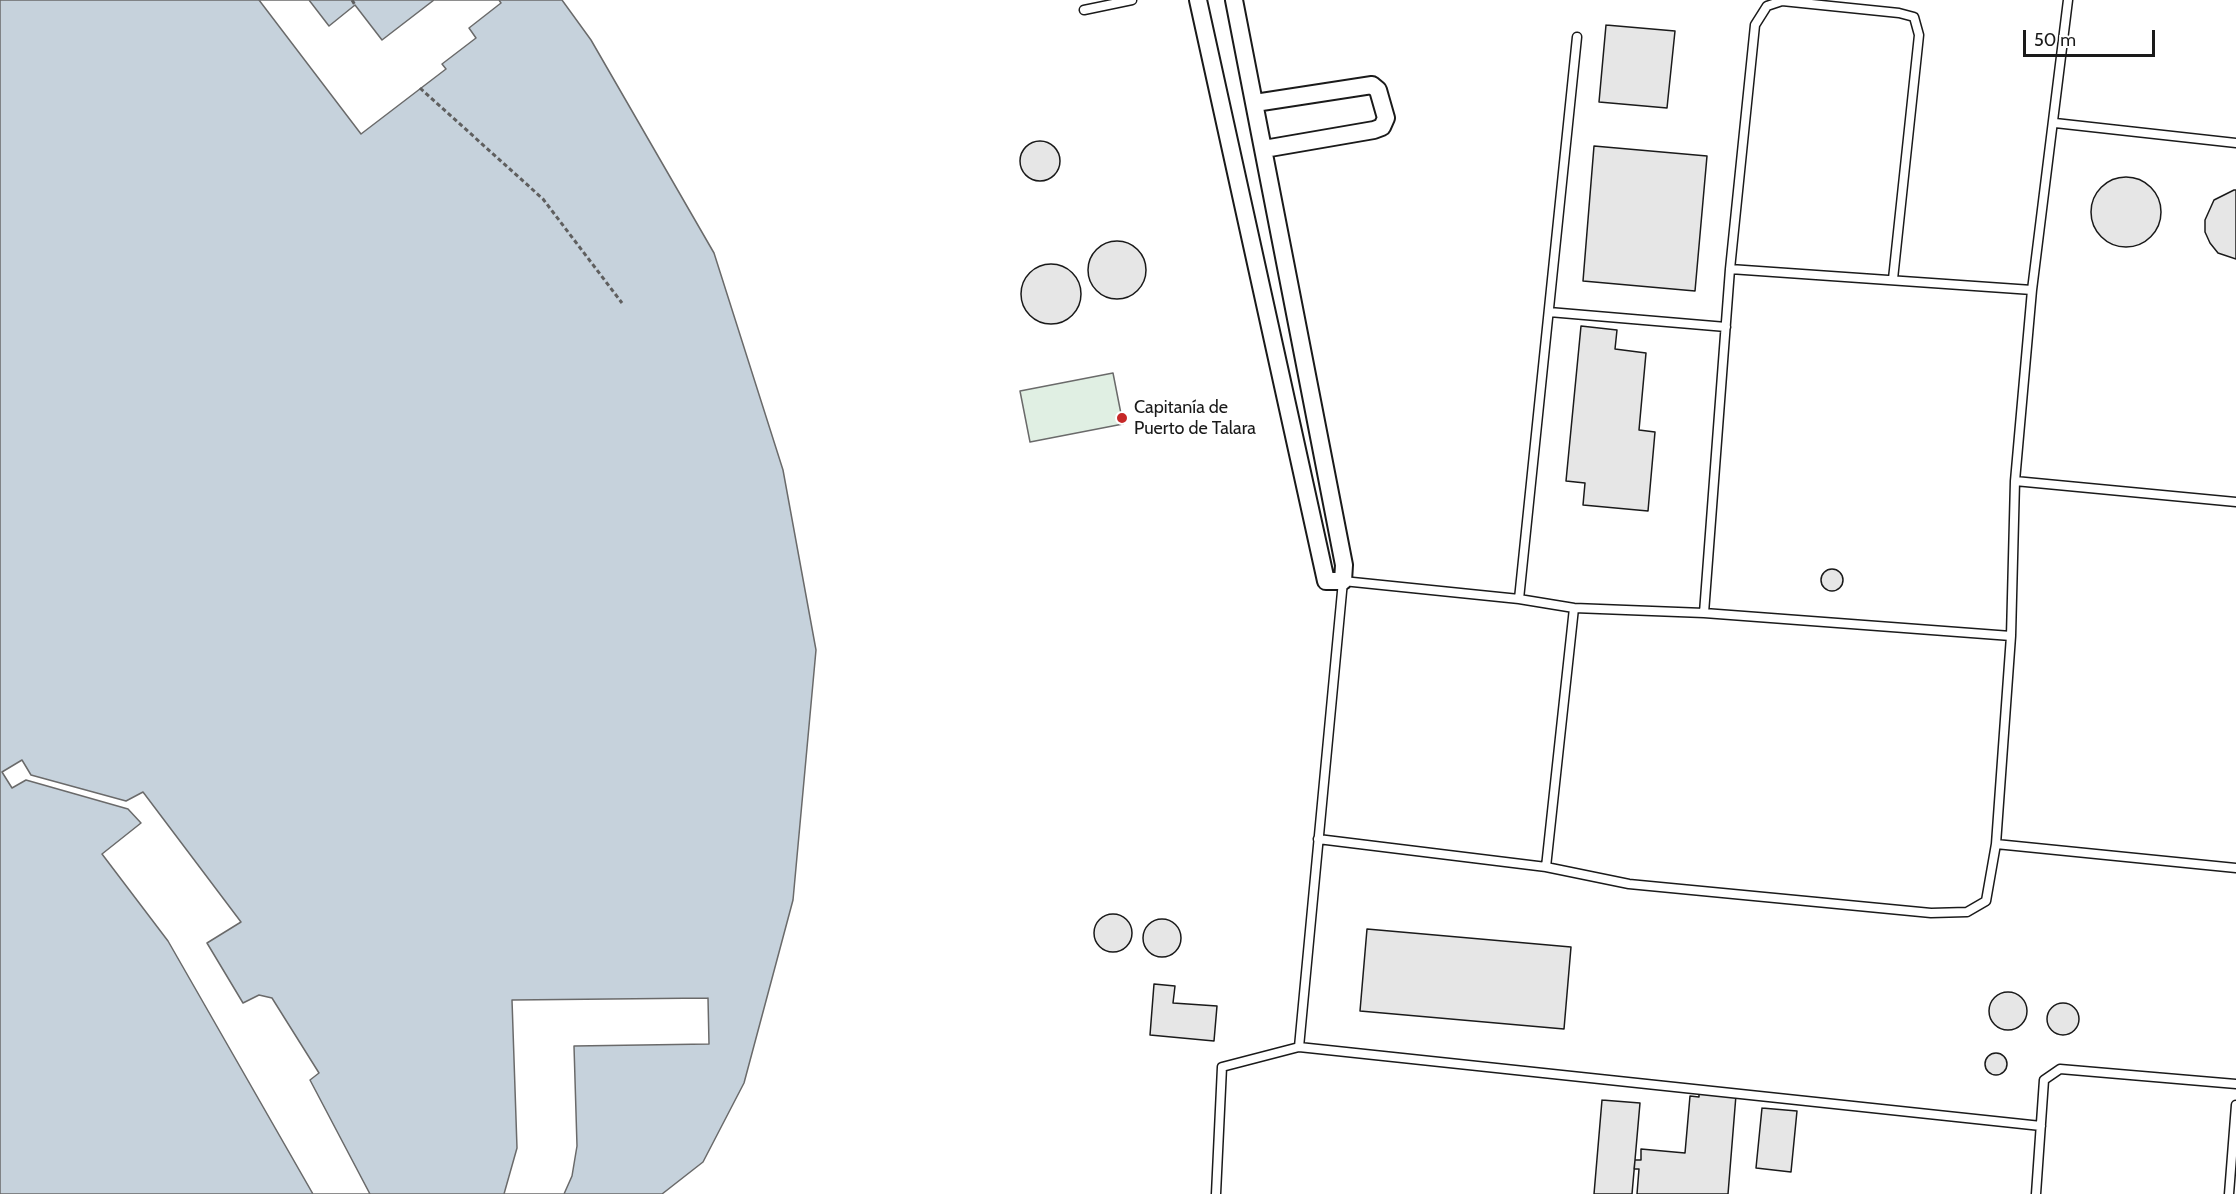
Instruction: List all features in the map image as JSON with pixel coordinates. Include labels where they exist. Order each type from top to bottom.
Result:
[{"type":"street","points":[[1198,0],[1326,581],[1343,581],[1344,565],[1234,0]]},
{"type":"street","points":[[1255,104],[1372,85],[1378,90],[1386,118],[1382,127],[1374,130],[1264,148]]},
{"type":"lane","points":[[1084,10],[1132,0]]},
{"type":"lane","points":[[1318,839],[1546,867],[1629,884],[1931,913],[1967,912],[1986,901],[1996,844],[2011,636],[2014,481],[2032,290],[2055,123],[2068,0]]},
{"type":"lane","points":[[1704,613],[1730,269],[1755,25],[1767,6],[1782,1],[1899,13],[1914,17],[1919,35],[1893,279]]},
{"type":"lane","points":[[1519,599],[1577,37]]},
{"type":"lane","points":[[2055,123],[2236,143]]},
{"type":"lane","points":[[1730,269],[2032,290]]},
{"type":"lane","points":[[1549,312],[1726,327]]},
{"type":"lane","points":[[2014,481],[2236,502]]},
{"type":"lane","points":[[1299,1047],[1343,581],[1519,599],[1574,608],[1704,613],[2011,636]]},
{"type":"lane","points":[[1546,867],[1574,608]]},
{"type":"lane","points":[[1996,844],[2236,868]]},
{"type":"lane","points":[[1216,1194],[1222,1067],[1299,1047],[2041,1126]]},
{"type":"lane","points":[[2036,1194],[2044,1080],[2060,1069],[2236,1084]]},
{"type":"lane","points":[[2229,1194],[2236,1105]]},
{"type":"path","points":[[352,0],[355,5]]},
{"type":"path","points":[[420,88],[543,199],[622,303]]},
{"type":"green space","points":[[1113,373],[1123,424],[1030,442],[1020,391]]},
{"type":"shaded area","points":[[0,0],[562,0],[591,40],[714,253],[783,470],[816,650],[793,900],[744,1083],[703,1162],[662,1194],[0,1194]]},
{"type":"pier","points":[[259,0],[309,0],[329,26],[355,5],[382,40],[434,0],[499,0],[501,3],[469,28],[476,38],[442,64],[446,69],[361,134]]},
{"type":"pier","points":[[22,760],[31,775],[126,801],[143,792],[241,922],[207,943],[243,1003],[259,995],[272,998],[319,1073],[310,1080],[370,1194],[313,1194],[168,941],[102,854],[141,823],[128,809],[26,780],[12,788],[2,772]]},
{"type":"pier","points":[[708,998],[709,1044],[574,1046],[577,1146],[572,1176],[564,1194],[504,1194],[517,1148],[512,1000]]},
{"type":"building","points":[[1606,25],[1675,31],[1667,108],[1599,102]]},
{"type":"building","points":[[1040,141],[1054,147],[1060,161],[1054,175],[1040,181],[1026,175],[1020,161],[1026,147]]},
{"type":"building","points":[[1594,146],[1707,156],[1695,291],[1583,281]]},
{"type":"building","points":[[2133,177],[2146,183],[2155,192],[2159,198],[2161,212],[2159,226],[2151,237],[2140,245],[2119,247],[2101,237],[2093,226],[2091,205],[2101,187],[2112,179]]},
{"type":"building","points":[[2236,190],[2236,259],[2218,253],[2205,232],[2205,220],[2214,200]]},
{"type":"building","points":[[1111,241],[1123,241],[1138,249],[1146,264],[1146,276],[1138,291],[1123,299],[1111,299],[1096,291],[1088,276],[1088,264],[1096,249]]},
{"type":"building","points":[[1051,264],[1072,273],[1081,294],[1072,315],[1051,324],[1030,315],[1021,294],[1030,273]]},
{"type":"building","points":[[1581,326],[1617,330],[1615,349],[1646,353],[1639,430],[1655,432],[1648,511],[1583,505],[1585,483],[1566,481]]},
{"type":"building","points":[[1832,569],[1840,572],[1843,580],[1840,588],[1832,591],[1824,588],[1821,580],[1824,572]]},
{"type":"building","points":[[1113,914],[1126,920],[1132,933],[1126,946],[1113,952],[1100,946],[1094,933],[1100,920]]},
{"type":"building","points":[[1162,919],[1175,925],[1181,938],[1175,951],[1162,957],[1149,951],[1143,938],[1149,925]]},
{"type":"building","points":[[1367,929],[1571,947],[1564,1029],[1360,1011]]},
{"type":"building","points":[[1154,984],[1175,986],[1173,1003],[1217,1006],[1214,1041],[1150,1035]]},
{"type":"building","points":[[2008,992],[2021,998],[2027,1011],[2021,1024],[2008,1030],[1995,1024],[1989,1011],[1995,998]]},
{"type":"building","points":[[2063,1003],[2074,1008],[2079,1019],[2074,1030],[2063,1035],[2052,1030],[2047,1019],[2052,1008]]},
{"type":"building","points":[[1996,1053],[2004,1056],[2007,1064],[2004,1072],[1996,1075],[1988,1072],[1985,1064],[1988,1056]]},
{"type":"building","points":[[1699,1092],[1736,1095],[1728,1194],[1637,1194],[1639,1169],[1634,1169],[1635,1160],[1641,1160],[1641,1149],[1685,1153],[1690,1096],[1699,1097]]},
{"type":"building","points":[[1602,1100],[1640,1103],[1632,1194],[1594,1194]]},
{"type":"building","points":[[1762,1108],[1797,1111],[1791,1172],[1756,1168]]},
{"type":"place","name":"Capitanía de Puerto de Talara","points":[[1122,418]]}]
